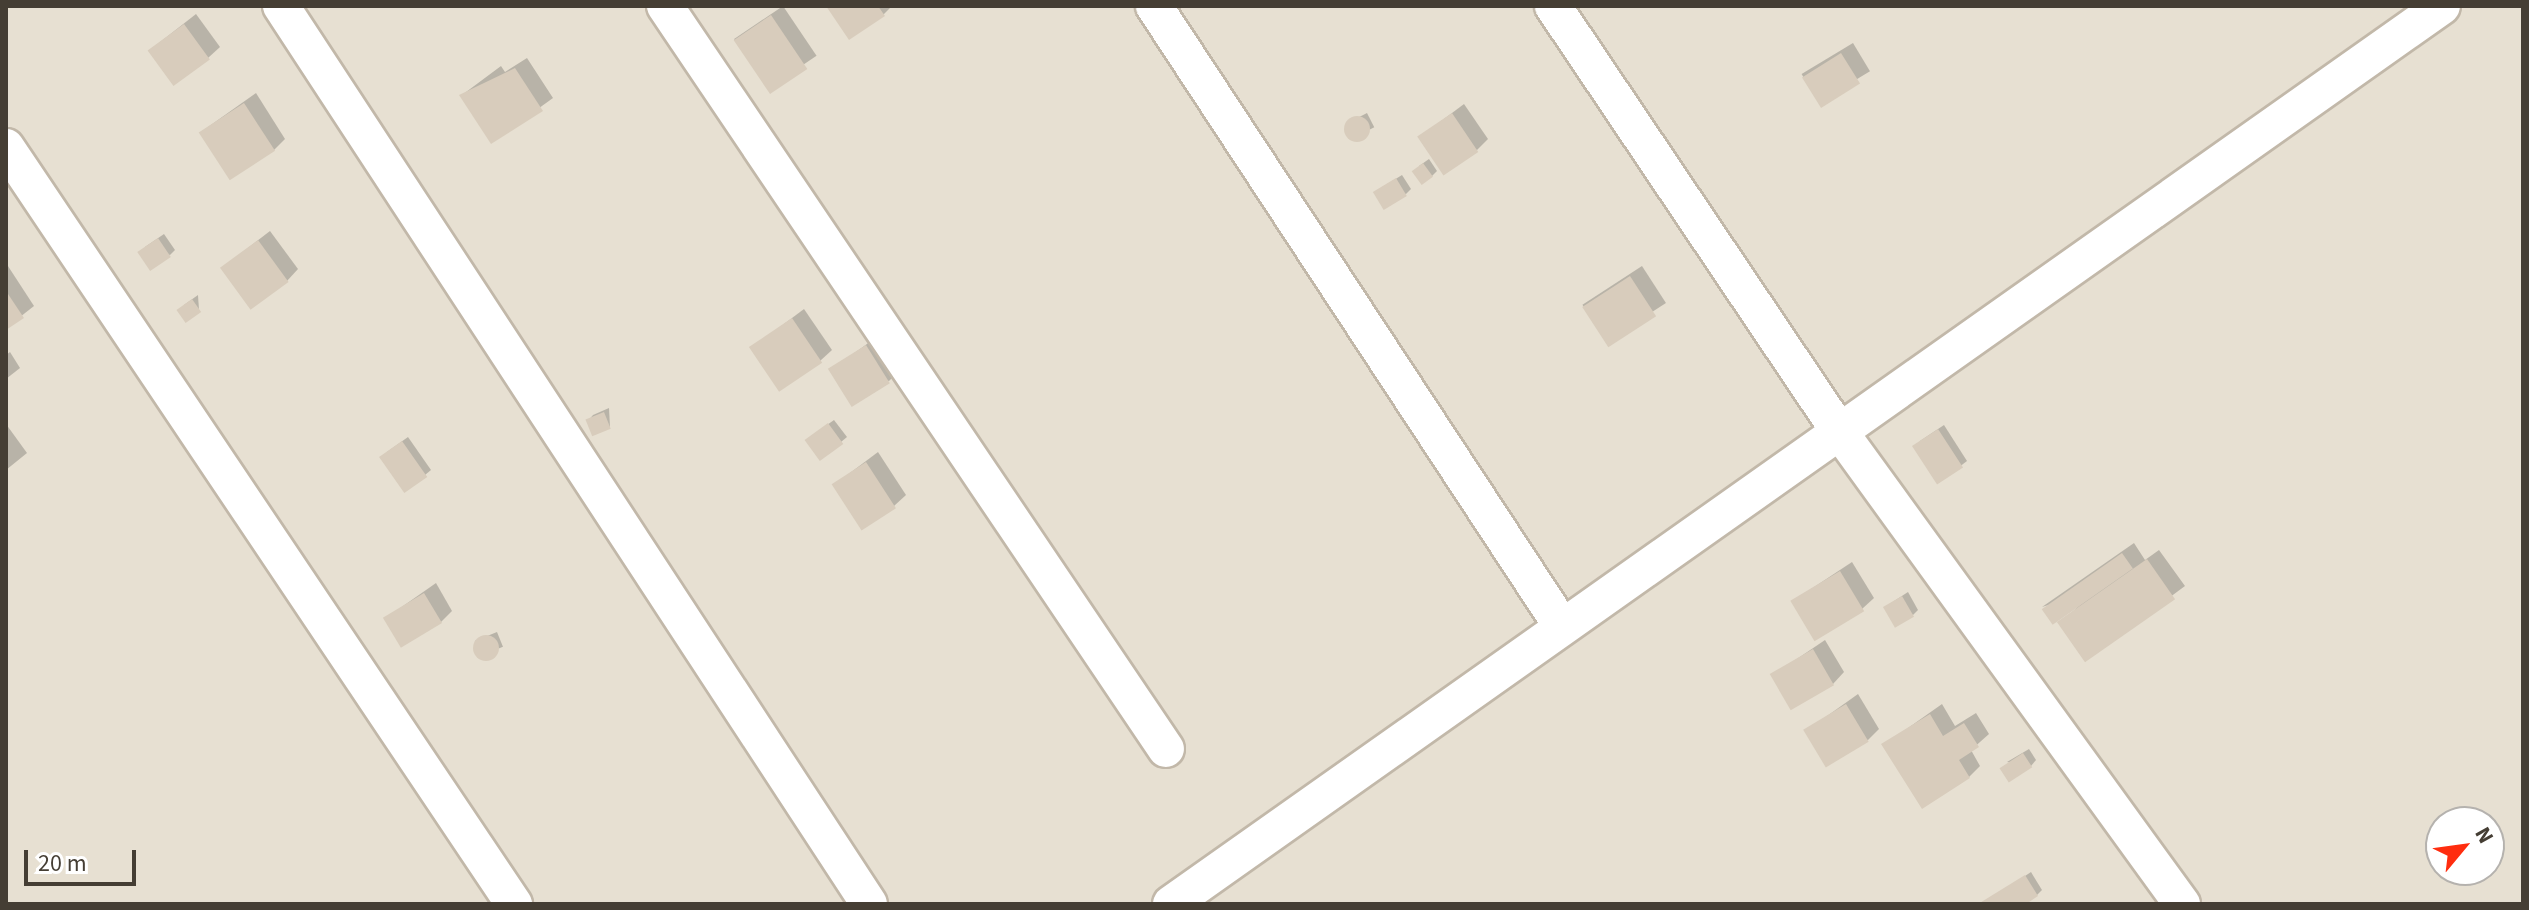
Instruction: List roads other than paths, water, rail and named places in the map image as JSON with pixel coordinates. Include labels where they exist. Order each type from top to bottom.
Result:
[{"type":"street","points":[[281,6],[869,904]]},
{"type":"street","points":[[665,6],[1166,749]]},
{"type":"street","points":[[1154,6],[1561,625]]},
{"type":"street","points":[[1553,6],[1837,428],[2182,904]]},
{"type":"street","points":[[1171,904],[1837,428],[2442,6]]},
{"type":"street","points":[[6,147],[514,904]]}]
